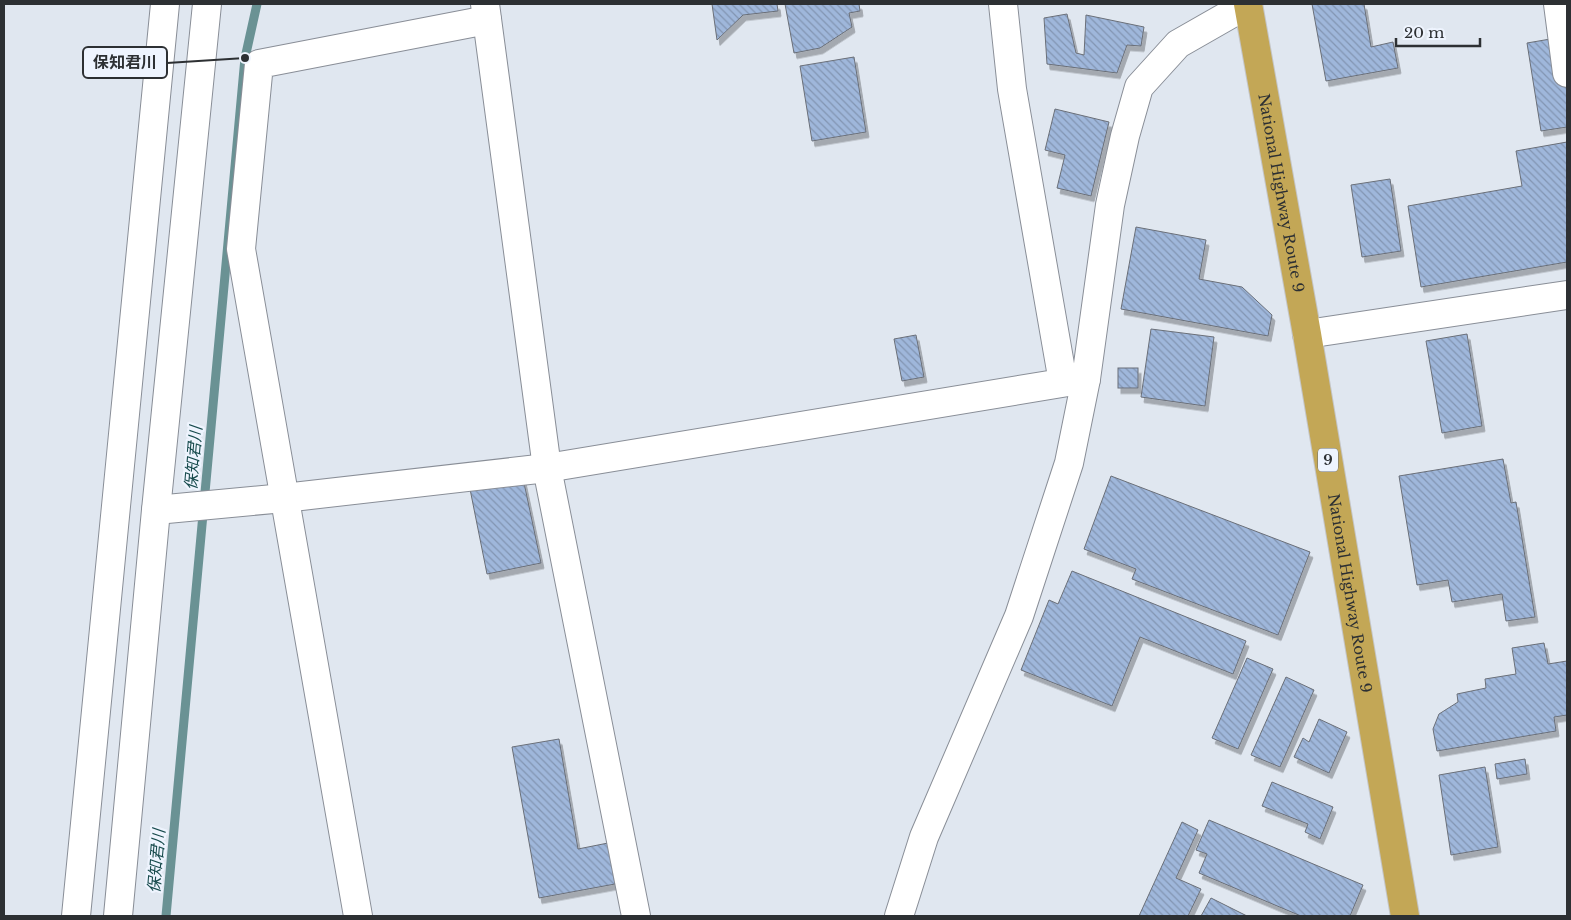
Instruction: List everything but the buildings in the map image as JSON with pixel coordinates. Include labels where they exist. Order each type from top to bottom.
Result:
[{"type":"highway","name":"National Highway Route 9","points":[[1248,4],[1307,334],[1405,916]]},
{"type":"street","points":[[76,916],[165,4]]},
{"type":"street","points":[[118,916],[156,510],[207,4]]},
{"type":"street","points":[[1003,4],[1012,89],[1074,381]]},
{"type":"street","points":[[899,916],[924,837],[1019,616],[1069,463],[1074,381],[1125,136],[1139,87],[1178,44],[1248,4]]},
{"type":"street","points":[[1558,4],[1567,73]]},
{"type":"street","points":[[358,916],[241,250],[259,64],[486,12],[547,468],[636,916]]},
{"type":"street","points":[[1307,334],[1567,295]]},
{"type":"street","points":[[156,510],[284,498],[547,468],[1074,381]]},
{"type":"waterway","name":"保知君川","points":[[166,916],[245,58],[257,4]]},
{"type":"place","name":"保知君川","points":[[245,58]]}]
